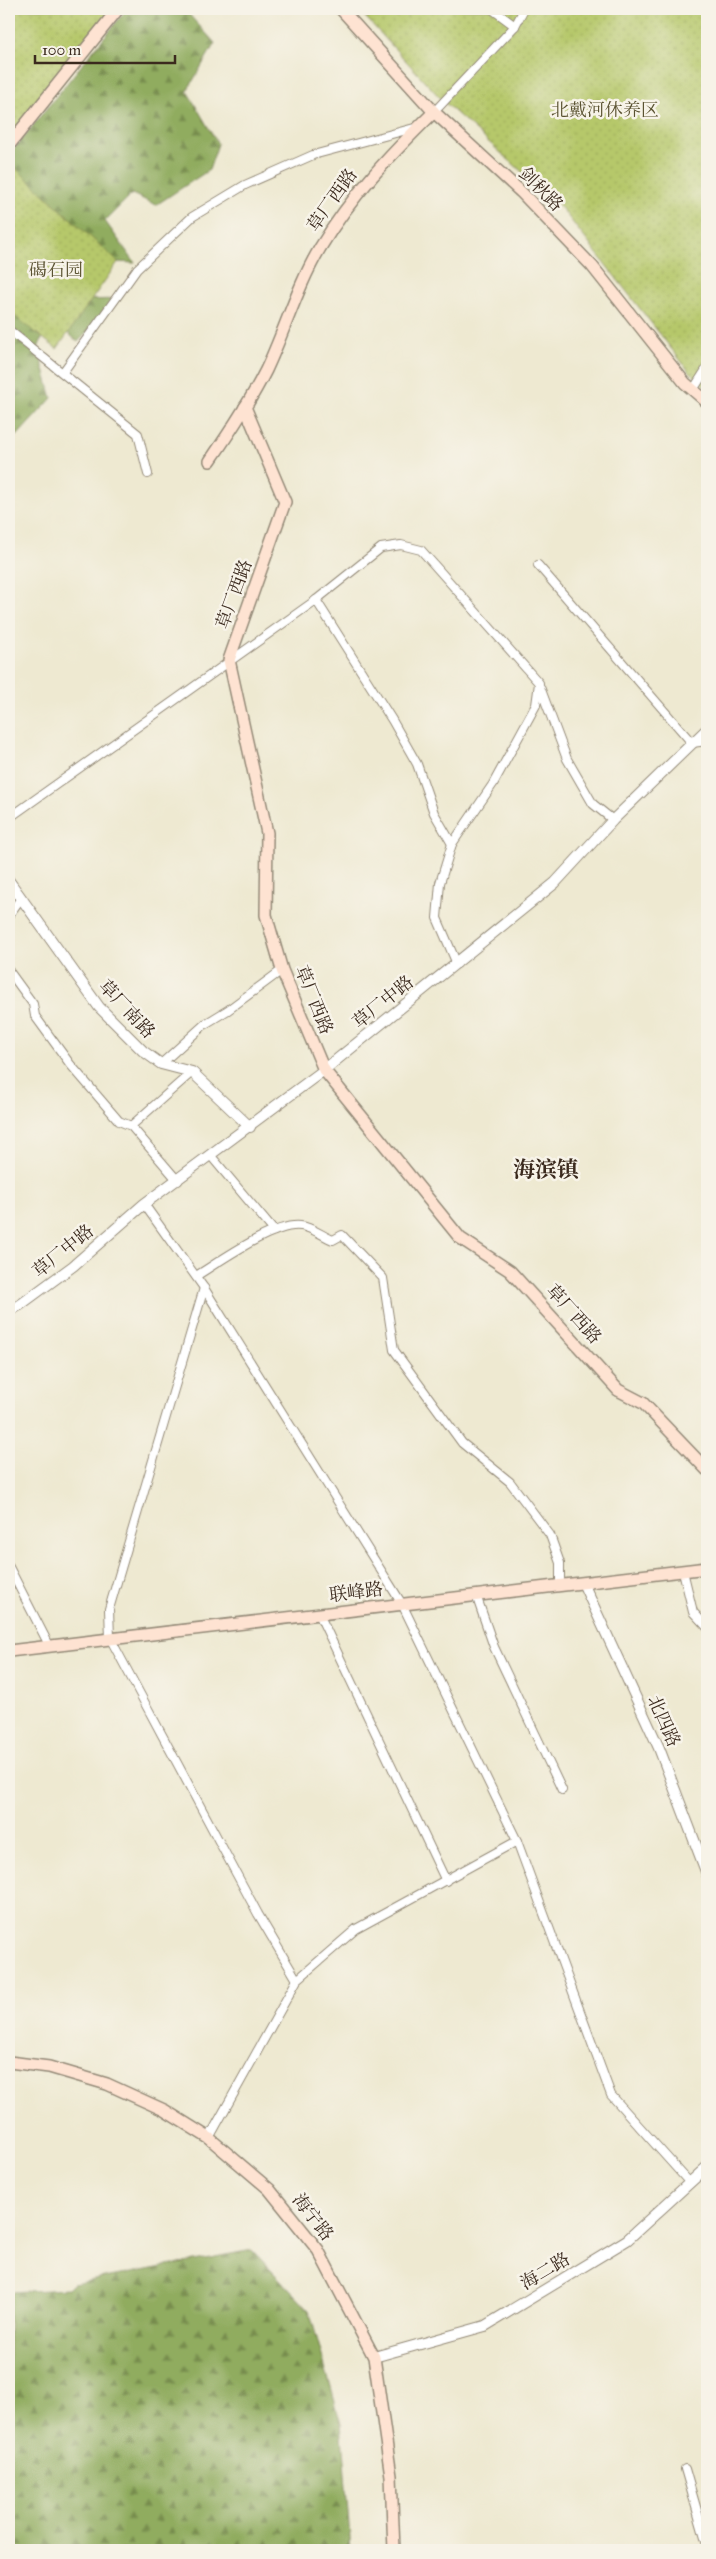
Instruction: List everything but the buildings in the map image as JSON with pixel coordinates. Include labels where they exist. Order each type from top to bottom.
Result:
[{"type":"main road","points":[[9,144],[118,9]]},
{"type":"main road","name":"剑秋路","points":[[341,9],[434,112],[521,192],[592,266],[693,390],[707,402]]},
{"type":"main road","name":"草厂西路","points":[[210,461],[245,408],[265,370],[319,250],[354,196],[379,166],[434,112]]},
{"type":"main road","name":"草厂西路","points":[[245,408],[285,502],[229,660],[267,833],[266,915],[282,970],[324,1070],[460,1238],[510,1271],[618,1390],[643,1403],[707,1470]]},
{"type":"main road","name":"联峰路","points":[[9,1651],[707,1568]]},
{"type":"main road","name":"海宁路","points":[[9,2062],[49,2067],[107,2084],[164,2110],[209,2138],[268,2189],[318,2250],[374,2357],[391,2476],[394,2550]]},
{"type":"street","points":[[492,9],[515,26]]},
{"type":"street","points":[[434,112],[515,26],[524,9]]},
{"type":"street","points":[[63,372],[137,268],[192,216],[244,185],[313,155],[420,126]]},
{"type":"street","points":[[9,330],[138,434],[148,474]]},
{"type":"street","points":[[693,390],[707,368]]},
{"type":"street","points":[[9,818],[316,600],[381,548],[401,545],[421,550],[539,683],[547,710],[567,759],[594,804],[613,820]]},
{"type":"street","points":[[538,565],[692,743],[707,742]]},
{"type":"street","points":[[316,600],[392,720],[417,764],[434,812],[452,844]]},
{"type":"street","points":[[456,964],[437,918],[440,883],[452,844],[493,784],[536,706],[539,683]]},
{"type":"street","name":"草厂中路","points":[[9,1310],[20,1305],[73,1266],[144,1204],[178,1181],[324,1070],[554,883],[613,820],[707,730]]},
{"type":"street","name":"草厂南路","points":[[9,881],[99,1007],[143,1051],[161,1064],[192,1072],[250,1127]]},
{"type":"street","points":[[9,915],[21,898]]},
{"type":"street","points":[[161,1064],[205,1024],[228,1010],[282,970]]},
{"type":"street","points":[[9,971],[34,1004],[36,1016],[70,1064],[118,1121],[131,1126],[178,1181]]},
{"type":"street","points":[[131,1126],[192,1072]]},
{"type":"street","points":[[211,1156],[274,1231]]},
{"type":"street","points":[[144,1204],[204,1288],[402,1604],[517,1841],[611,2095],[690,2183]]},
{"type":"street","points":[[196,1276],[258,1238],[274,1231],[300,1226],[333,1240],[342,1235],[383,1278],[394,1350],[462,1443],[510,1482],[550,1534],[560,1563],[560,1586]]},
{"type":"street","points":[[204,1288],[108,1609],[110,1638],[258,1914],[297,1980]]},
{"type":"street","points":[[9,1567],[49,1645]]},
{"type":"street","points":[[683,1571],[693,1612],[707,1627]]},
{"type":"street","name":"北四路","points":[[583,1583],[659,1748],[707,1874]]},
{"type":"street","points":[[476,1596],[494,1647],[562,1790]]},
{"type":"street","points":[[319,1614],[446,1881]]},
{"type":"street","points":[[209,2138],[297,1980],[356,1929],[517,1841]]},
{"type":"street","name":"海二路","points":[[374,2357],[485,2326],[627,2240],[707,2167]]},
{"type":"street","points":[[685,2469],[707,2545]]},
{"type":"green space","points":[[9,9],[113,9],[9,139]]},
{"type":"green space","points":[[127,9],[184,9],[215,43],[187,91],[218,144],[209,170],[156,205],[132,194],[105,221],[135,263],[95,261],[84,300],[119,299],[78,342],[51,318],[38,348],[52,398],[16,437],[9,423],[9,155]]},
{"type":"green space","name":"北戴河休养区","points":[[358,9],[707,9],[707,383],[705,387],[688,370],[559,205],[444,102]]},
{"type":"green space","name":"碣石园","points":[[9,162],[118,262],[57,349],[9,312]]},
{"type":"green space","points":[[252,2250],[309,2310],[341,2423],[351,2550],[9,2550],[9,2292],[68,2289],[73,2284]]},
{"type":"district","name":"海滨镇","points":[[546,1169]]}]
